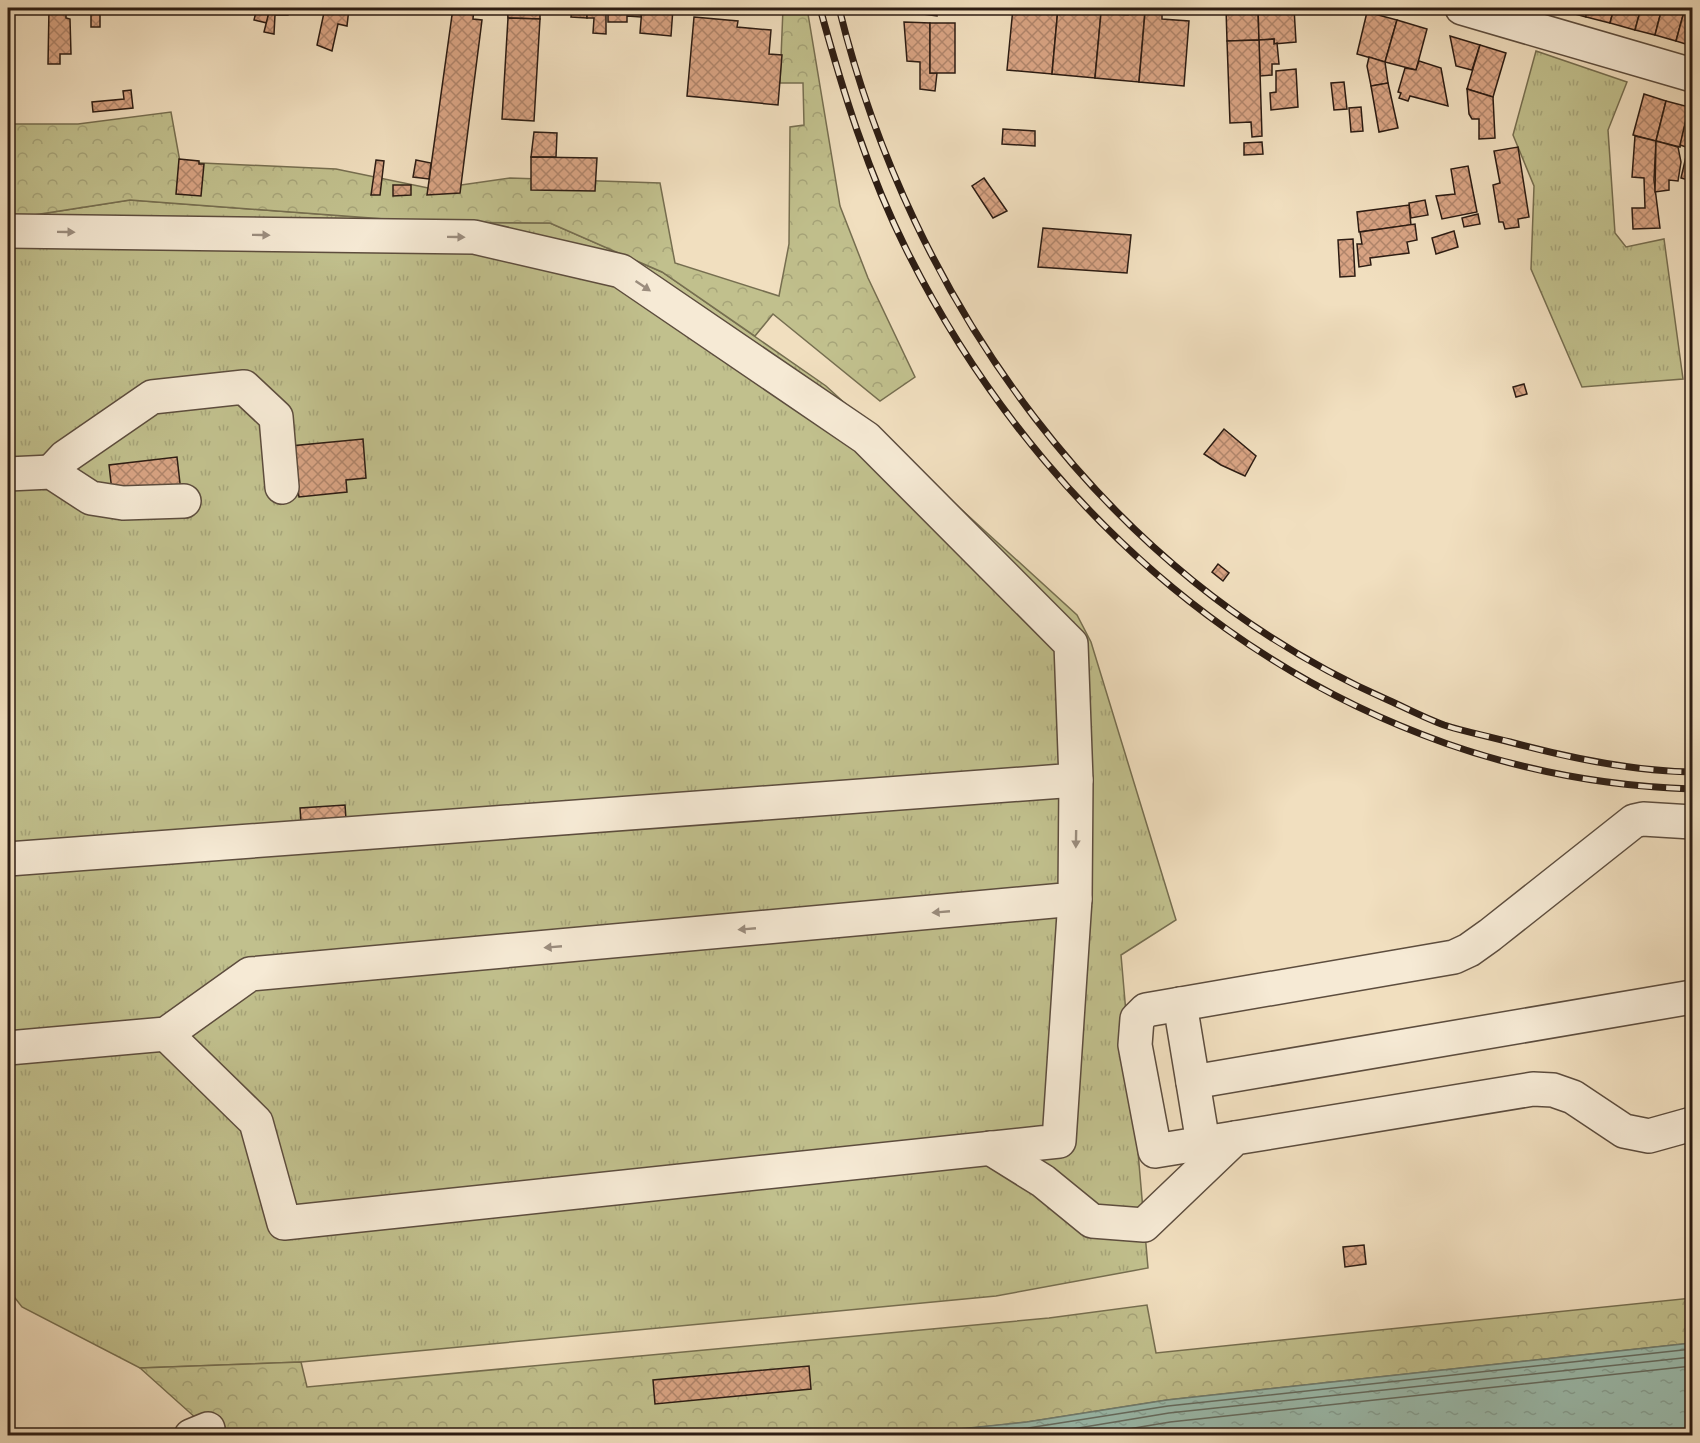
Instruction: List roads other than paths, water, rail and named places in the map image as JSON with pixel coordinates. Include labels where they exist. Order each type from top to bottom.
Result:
[{"type":"street","points":[[1462,8],[1692,75]]},
{"type":"street","points":[[8,231],[474,237],[621,271],[866,438],[1071,644],[1076,780],[1075,899],[1059,1141],[284,1223],[256,1122],[166,1034]]},
{"type":"street","points":[[51,472],[65,457],[152,397],[244,387],[276,417],[282,487]]},
{"type":"street","points":[[8,474],[51,472],[91,498],[123,503],[184,501]]},
{"type":"street","points":[[8,859],[1076,780]]},
{"type":"street","points":[[1692,822],[1643,819],[1634,821],[1490,935],[1469,950],[1454,957],[1146,1010],[1137,1019],[1135,1045],[1155,1151],[1533,1089],[1553,1090],[1573,1097],[1624,1131],[1649,1136],[1692,1124]]},
{"type":"street","points":[[8,1048],[166,1034],[250,974],[1075,899]]},
{"type":"street","points":[[1193,1082],[1692,997]]},
{"type":"street","points":[[1180,1004],[1203,1143]]},
{"type":"street","points":[[990,1148],[1043,1180],[1092,1221],[1144,1225],[1235,1138]]},
{"type":"water","points":[[1692,1343],[1692,1435],[900,1435],[1027,1422],[1167,1400]]},
{"type":"railway","points":[[820,8],[868,162],[907,251],[970,360],[1045,461],[1131,551],[1227,630],[1332,694],[1445,743],[1566,775],[1692,789]]},
{"type":"railway","points":[[839,8],[872,117],[916,222],[970,323],[1035,418],[1109,504],[1193,581],[1286,647],[1388,700],[1444,725],[1601,763],[1692,772]]}]
